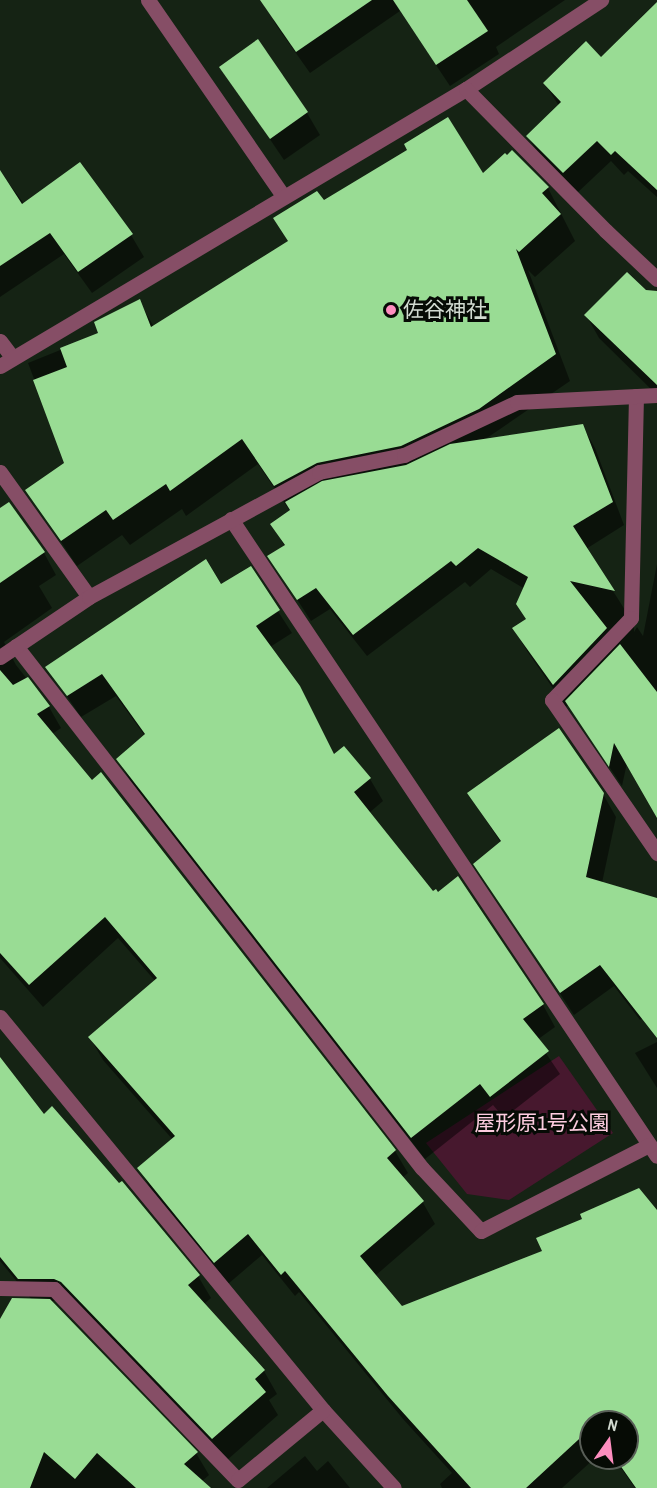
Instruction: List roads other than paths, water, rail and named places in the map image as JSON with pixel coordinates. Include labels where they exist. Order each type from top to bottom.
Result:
[{"type":"street","points":[[148,0],[285,197]]},
{"type":"street","points":[[0,341],[7,362],[466,89],[601,0]]},
{"type":"street","points":[[466,89],[606,231],[657,279]]},
{"type":"street","points":[[0,657],[89,597],[319,472],[404,454],[517,402],[657,395]]},
{"type":"street","points":[[636,396],[631,618],[552,700],[657,854]]},
{"type":"street","points":[[0,472],[89,597]]},
{"type":"street","points":[[16,646],[422,1168],[481,1231],[653,1151],[231,519]]},
{"type":"street","points":[[0,1017],[323,1410],[394,1488]]},
{"type":"street","points":[[0,1288],[54,1289],[238,1480],[323,1410]]},
{"type":"place","name":"佐谷神社","points":[[391,310]]},
{"type":"park label","name":"屋形原1号公園","points":[[542,1123]]}]
